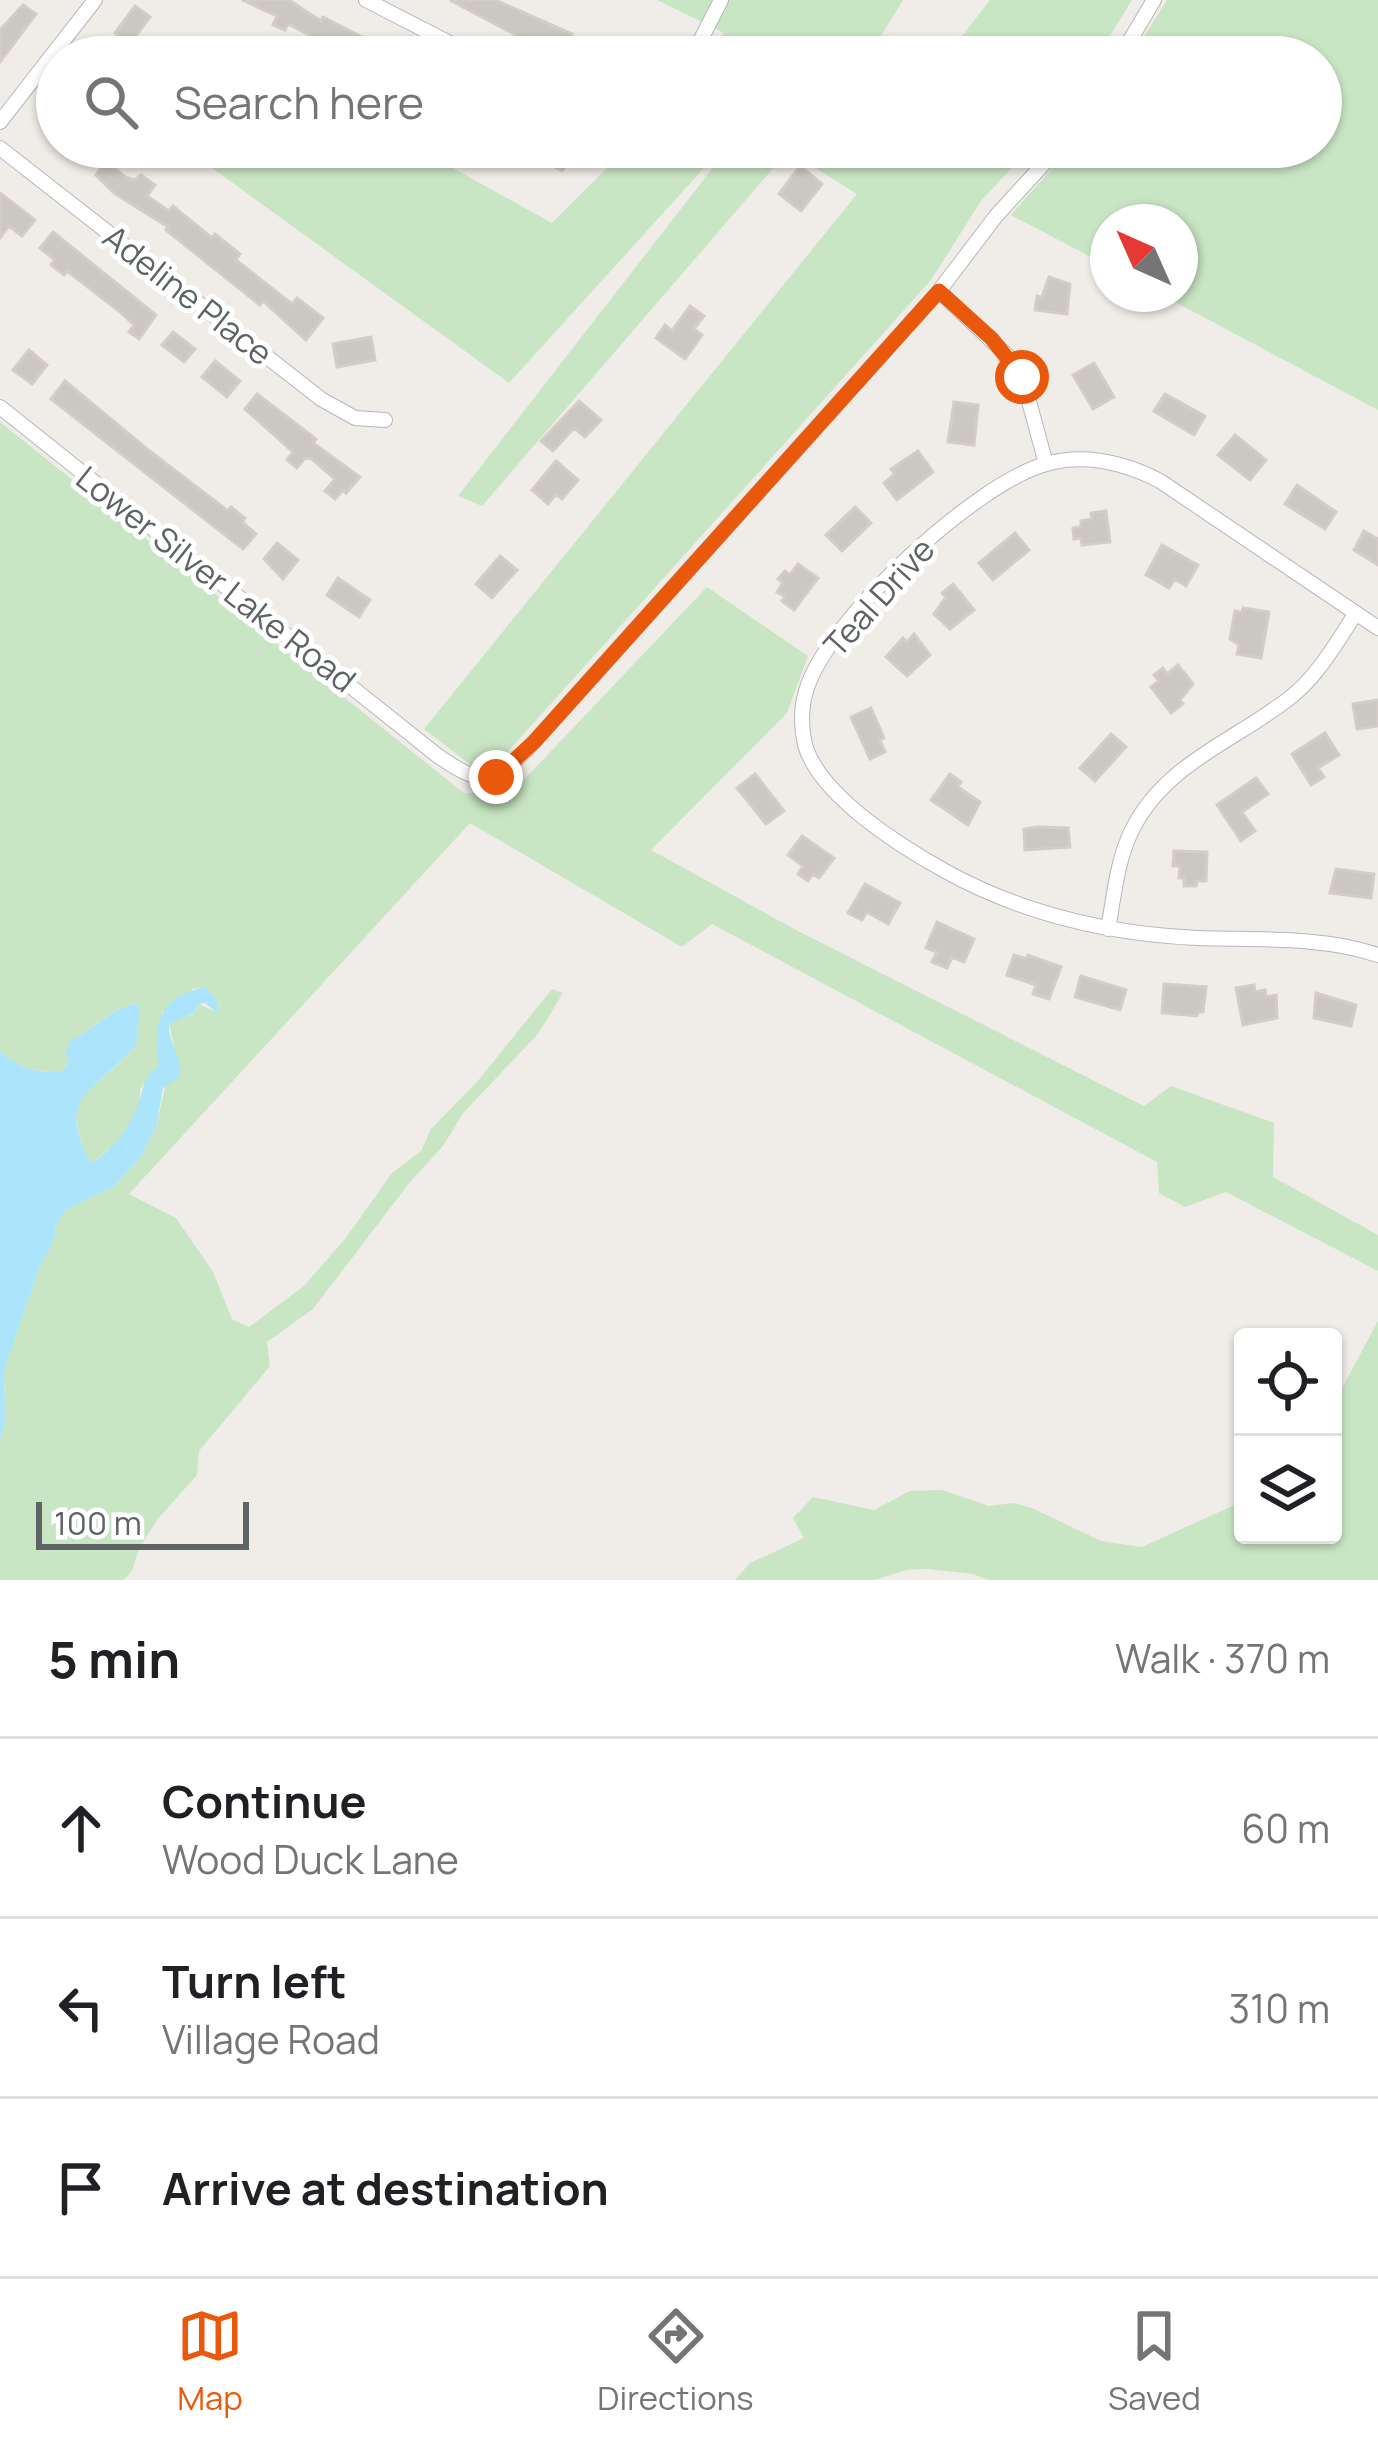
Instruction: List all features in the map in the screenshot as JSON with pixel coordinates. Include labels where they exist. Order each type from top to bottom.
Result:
[{"type":"street","points":[[67,36],[95,0]]},
{"type":"street","points":[[365,0],[436,36]]},
{"type":"street","points":[[703,36],[721,0]]},
{"type":"street","points":[[1133,36],[1154,0]]},
{"type":"street","points":[[0,122],[36,76]]},
{"type":"street","name":"Adeline Place","points":[[0,148],[321,399],[355,418],[386,419]]},
{"type":"street","points":[[1040,168],[939,291],[1013,362],[1028,394],[1046,464]]},
{"type":"street","name":"Lower Silver Lake Road","points":[[0,407],[431,751],[470,776],[496,777],[534,742],[939,291]]},
{"type":"street","name":"Teal Drive","points":[[1378,628],[1143,472],[1098,461],[1046,464],[979,500],[907,559],[870,597],[810,679],[802,724],[806,746],[822,777],[857,811],[895,840],[1018,904],[1108,929],[1301,941],[1378,955]]},
{"type":"street","points":[[1108,929],[1129,836],[1149,801],[1177,772],[1288,700],[1318,670],[1357,613]]},
{"type":"green space","points":[[657,0],[903,0],[881,36],[722,36],[724,33]]},
{"type":"green space","points":[[990,0],[1132,0],[1110,36],[962,36]]},
{"type":"green space","points":[[1167,0],[1378,0],[1378,410],[1194,312],[1198,312],[1198,204],[1090,204],[1090,257],[1011,215],[1052,168],[1342,168],[1342,36],[1144,36]]},
{"type":"green space","points":[[212,168],[453,168],[552,223],[607,168],[704,168],[509,383]]},
{"type":"green space","points":[[713,168],[773,168],[482,506],[458,496]]},
{"type":"green space","points":[[815,168],[1012,168],[981,201],[931,280],[496,765],[472,766],[424,729],[857,194]]},
{"type":"green space","points":[[0,422],[465,794],[518,786],[707,587],[808,656],[787,713],[651,850],[796,930],[1144,1106],[1171,1086],[1274,1123],[1273,1177],[1378,1235],[1378,1271],[1226,1192],[1185,1207],[1159,1193],[1157,1162],[712,924],[682,947],[470,823],[129,1194],[176,1218],[213,1272],[232,1319],[249,1327],[304,1286],[392,1173],[421,1151],[431,1129],[477,1082],[552,989],[563,993],[538,1034],[464,1112],[443,1146],[313,1309],[267,1342],[270,1366],[199,1451],[197,1475],[157,1520],[132,1571],[123,1580],[0,1580],[4,1370],[40,1266],[65,1210],[113,1187],[140,1158],[156,1128],[174,1046],[169,1023],[193,1014],[199,1004],[216,1012],[217,1001],[206,987],[193,989],[162,1012],[159,1064],[140,1089],[140,1103],[125,1134],[91,1165],[81,1139],[78,1106],[136,1045],[140,1004],[112,1013],[70,1041],[68,1064],[60,1072],[28,1068],[0,1051]]},
{"type":"green space","points":[[1378,1321],[1378,1580],[989,1580],[927,1569],[874,1580],[735,1580],[750,1563],[804,1538],[793,1518],[813,1497],[874,1510],[910,1491],[942,1490],[989,1506],[1013,1503],[1101,1541],[1142,1547],[1234,1505],[1234,1544],[1342,1544],[1342,1388]]},
{"type":"water","points":[[206,987],[217,1000],[217,1013],[199,1004],[193,1013],[169,1024],[180,1076],[163,1088],[156,1128],[140,1158],[113,1187],[65,1210],[56,1225],[4,1370],[5,1419],[0,1443],[0,1051],[27,1068],[60,1072],[68,1064],[70,1041],[113,1013],[140,1004],[136,1045],[94,1085],[78,1108],[81,1141],[92,1164],[124,1132],[146,1081],[159,1064],[157,1036],[163,1013],[178,997]]},
{"type":"building","points":[[242,0],[289,0],[321,21],[323,17],[360,36],[311,36],[288,24],[285,30],[273,25],[277,16]]},
{"type":"building","points":[[450,0],[495,0],[572,34],[518,36]]},
{"type":"building","points":[[23,5],[36,14],[0,62],[0,30]]},
{"type":"building","points":[[135,6],[150,17],[136,36],[115,33]]},
{"type":"building","points":[[101,168],[114,168],[135,180],[141,175],[155,185],[147,196],[169,211],[173,206],[212,238],[215,234],[240,254],[236,260],[292,304],[297,298],[323,318],[306,340],[263,301],[260,305],[168,227],[114,193],[96,175]]},
{"type":"building","points":[[798,168],[822,184],[801,211],[779,194]]},
{"type":"building","points":[[0,193],[35,220],[22,236],[9,226],[0,238]]},
{"type":"building","points":[[53,232],[156,315],[139,339],[129,332],[134,325],[119,311],[67,271],[64,275],[51,265],[55,260],[40,248]]},
{"type":"building","points":[[1049,277],[1070,284],[1067,314],[1035,310],[1037,296],[1042,297]]},
{"type":"building","points":[[690,306],[704,316],[694,329],[702,335],[685,359],[656,338],[665,325],[672,331]]},
{"type":"building","points":[[173,332],[195,349],[184,362],[162,345]]},
{"type":"building","points":[[371,337],[375,360],[337,367],[333,344]]},
{"type":"building","points":[[29,350],[47,365],[32,384],[13,370]]},
{"type":"building","points":[[215,361],[240,381],[227,397],[202,377]]},
{"type":"building","points":[[1094,363],[1114,397],[1093,409],[1073,375]]},
{"type":"building","points":[[65,381],[228,511],[231,507],[245,518],[242,522],[256,534],[243,549],[51,399]]},
{"type":"building","points":[[257,394],[360,477],[346,493],[343,490],[335,499],[325,491],[335,479],[312,459],[305,458],[297,468],[287,460],[293,452],[245,409]]},
{"type":"building","points":[[1165,394],[1205,416],[1194,435],[1154,411]]},
{"type":"building","points":[[579,401],[601,420],[585,437],[574,428],[553,451],[541,441]]},
{"type":"building","points":[[954,402],[978,405],[974,445],[948,442]]},
{"type":"building","points":[[1235,435],[1266,460],[1250,480],[1218,455]]},
{"type":"building","points":[[918,451],[933,472],[897,500],[884,483],[895,474],[891,469]]},
{"type":"building","points":[[556,461],[578,480],[562,499],[556,494],[548,504],[532,490]]},
{"type":"building","points":[[1297,485],[1336,512],[1325,529],[1285,504]]},
{"type":"building","points":[[855,507],[871,523],[842,551],[826,535]]},
{"type":"building","points":[[1106,511],[1110,542],[1082,545],[1081,538],[1074,539],[1073,528],[1081,527],[1081,521],[1092,519],[1091,513]]},
{"type":"building","points":[[1364,531],[1378,539],[1378,565],[1354,550]]},
{"type":"building","points":[[1015,533],[1029,550],[993,580],[979,563]]},
{"type":"building","points":[[277,543],[298,560],[283,579],[264,559]]},
{"type":"building","points":[[1162,545],[1198,565],[1186,586],[1175,579],[1169,588],[1146,575]]},
{"type":"building","points":[[500,556],[517,570],[492,598],[476,584]]},
{"type":"building","points":[[798,564],[818,578],[794,610],[777,592],[783,583],[778,579],[785,571],[790,575]]},
{"type":"building","points":[[338,578],[370,600],[359,617],[327,595]]},
{"type":"building","points":[[953,584],[974,610],[950,629],[934,614],[946,597],[942,593]]},
{"type":"building","points":[[1243,608],[1269,612],[1261,658],[1237,654],[1239,645],[1230,639],[1235,611],[1242,613]]},
{"type":"building","points":[[914,634],[930,655],[907,676],[886,657],[903,638],[907,642]]},
{"type":"building","points":[[1178,665],[1193,684],[1180,700],[1183,704],[1171,713],[1151,687],[1159,681],[1154,675],[1163,668],[1167,674]]},
{"type":"building","points":[[1378,700],[1378,726],[1357,729],[1353,704]]},
{"type":"building","points":[[871,708],[885,752],[870,759],[851,717]]},
{"type":"building","points":[[1325,733],[1339,755],[1318,768],[1324,777],[1311,785],[1292,754]]},
{"type":"building","points":[[1111,734],[1126,747],[1095,781],[1080,768]]},
{"type":"building","points":[[755,774],[784,811],[766,824],[737,788]]},
{"type":"building","points":[[950,774],[961,782],[958,787],[980,802],[968,825],[931,800]]},
{"type":"building","points":[[1256,778],[1268,794],[1242,812],[1255,831],[1241,841],[1217,805]]},
{"type":"building","points":[[1068,828],[1070,847],[1025,850],[1024,829]]},
{"type":"building","points":[[802,836],[834,858],[819,878],[813,874],[808,881],[798,874],[803,866],[788,855]]},
{"type":"building","points":[[1174,851],[1207,852],[1206,881],[1184,886],[1180,866],[1173,866]]},
{"type":"building","points":[[1336,869],[1374,874],[1371,898],[1330,893]]},
{"type":"building","points":[[865,884],[900,903],[888,924],[867,912],[862,920],[848,913]]},
{"type":"building","points":[[937,922],[974,939],[964,962],[952,957],[947,968],[932,962],[937,952],[926,948]]},
{"type":"building","points":[[1014,955],[1061,967],[1049,999],[1033,994],[1036,985],[1007,975]]},
{"type":"building","points":[[1081,976],[1126,990],[1120,1010],[1075,997]]},
{"type":"building","points":[[1164,984],[1206,987],[1203,1012],[1197,1016],[1162,1013]]},
{"type":"building","points":[[1254,985],[1255,992],[1265,990],[1266,997],[1276,995],[1277,1018],[1243,1025],[1236,988]]},
{"type":"building","points":[[1316,993],[1356,1005],[1351,1026],[1314,1018]]},
{"type":"route","points":[[496,777],[534,742],[939,291],[992,339],[1022,377]]}]
